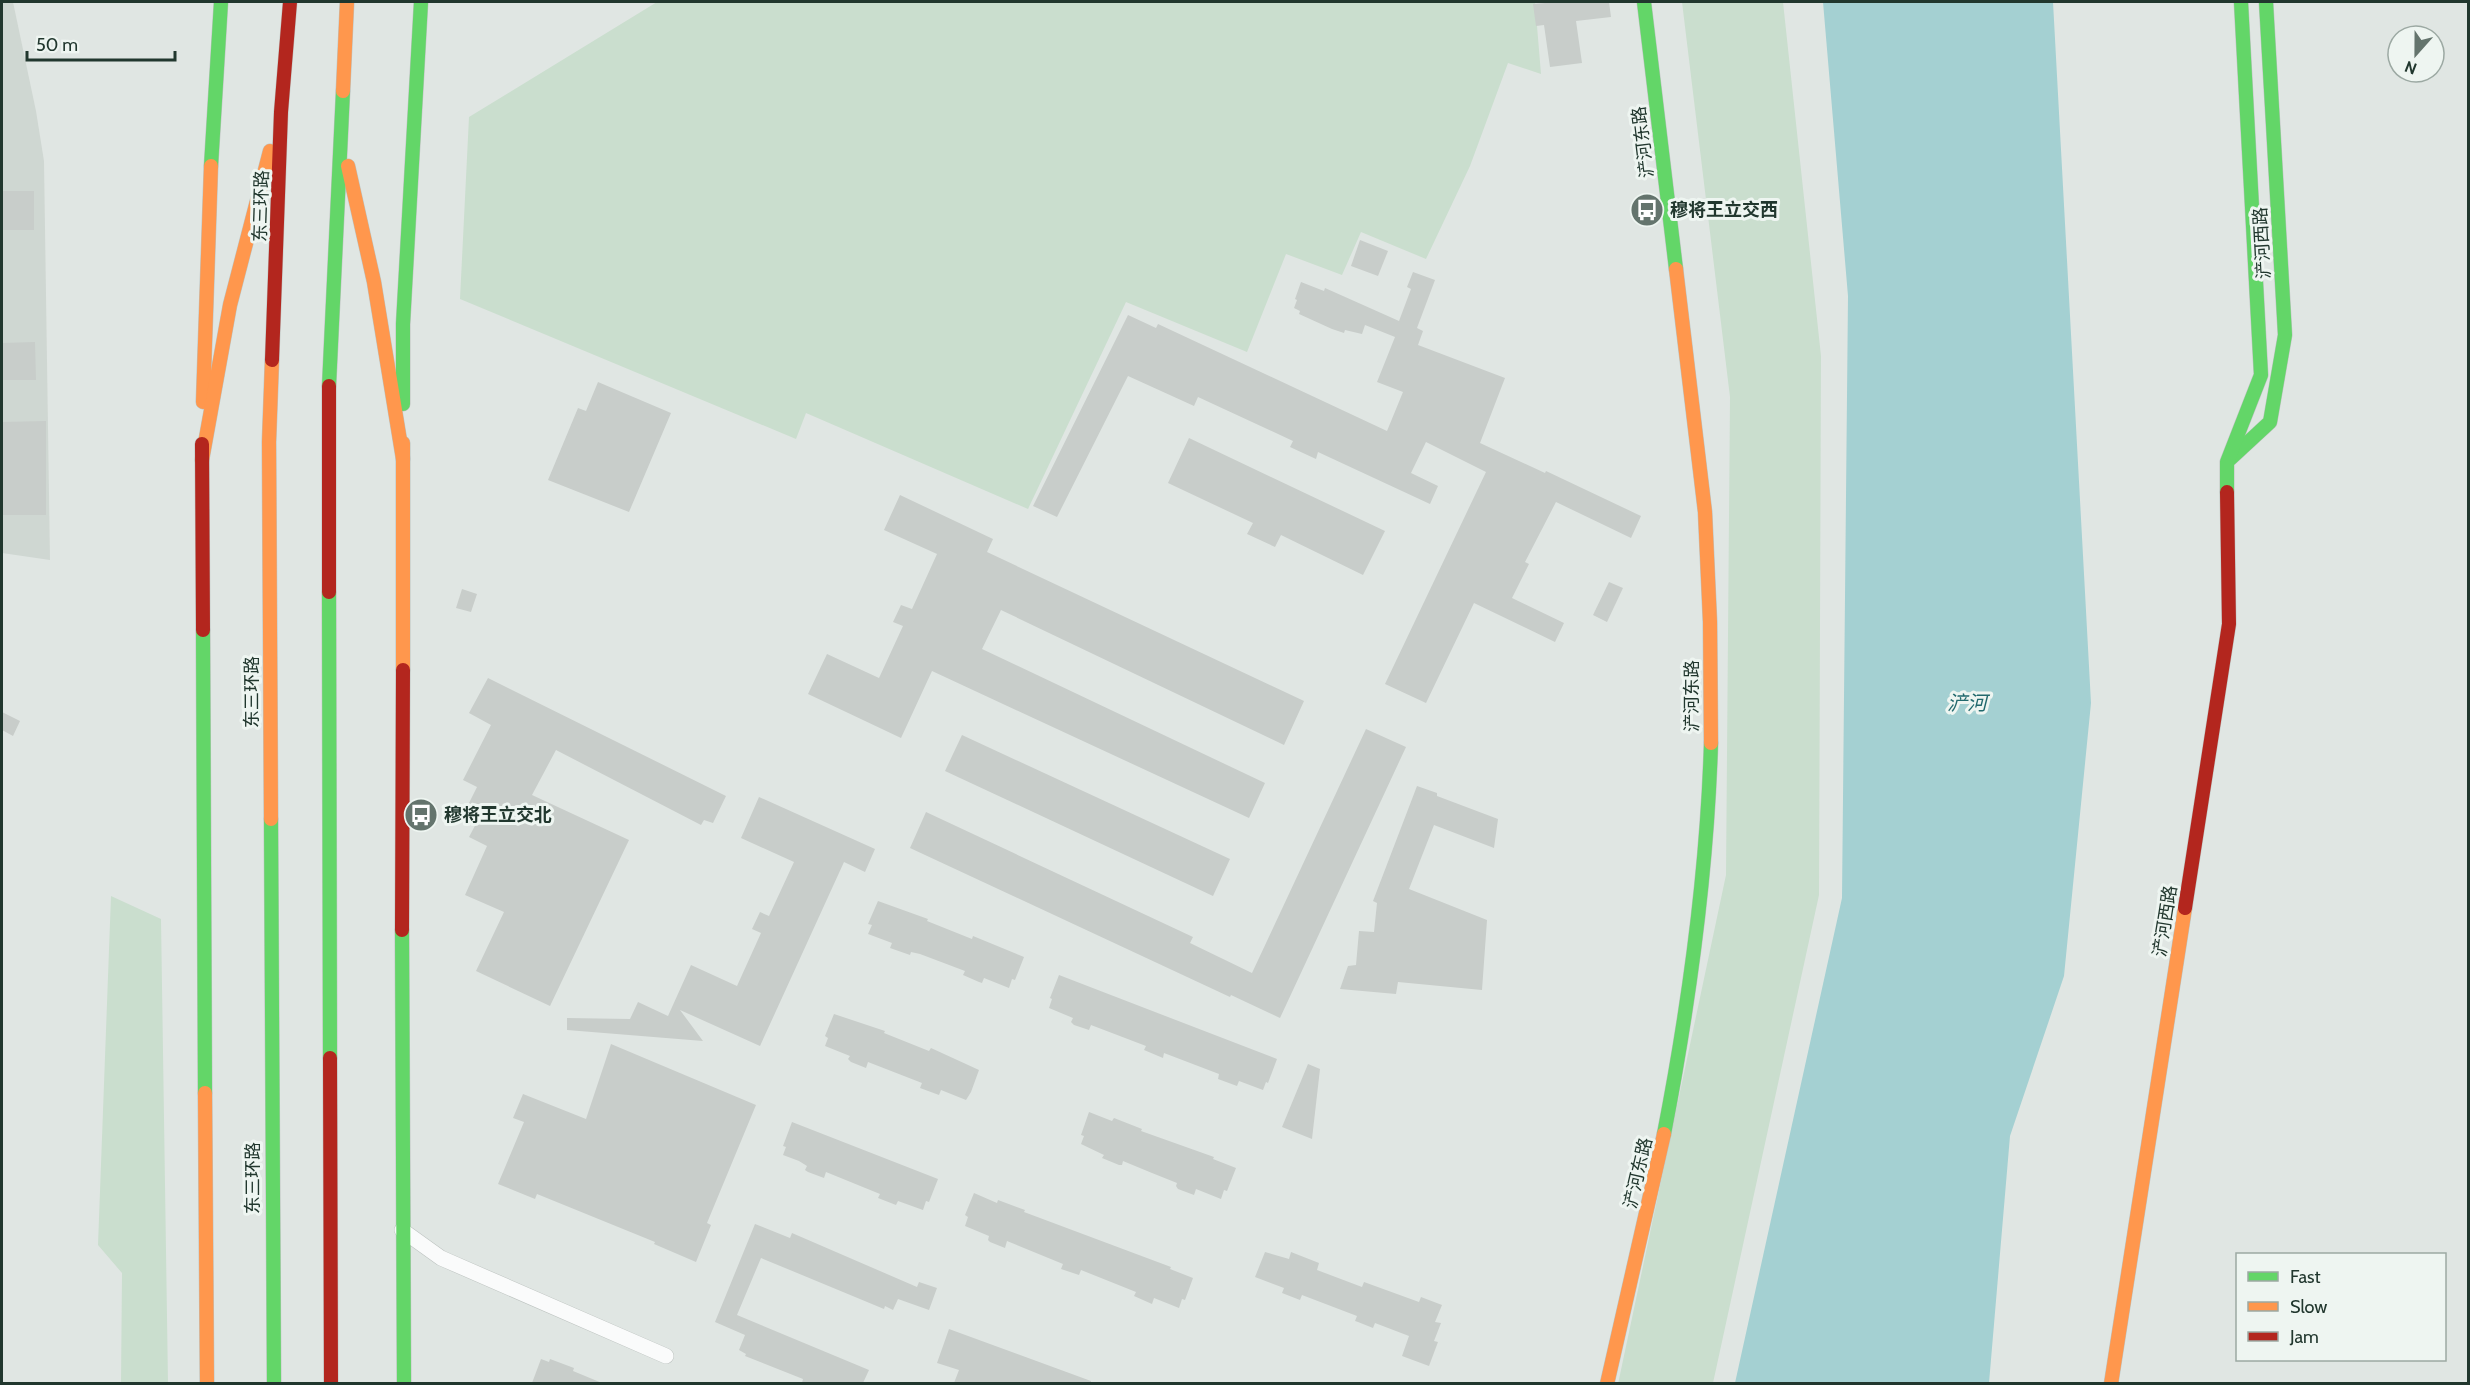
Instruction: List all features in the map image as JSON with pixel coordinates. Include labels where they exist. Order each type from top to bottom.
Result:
[{"type":"main road","points":[[207,1383],[202,460],[204,329],[221,2]]},
{"type":"main road","name":"东三环路","points":[[274,1383],[269,442],[281,112],[289,2]]},
{"type":"main road","points":[[331,1383],[328,414],[347,2]]},
{"type":"main road","points":[[346,34],[353,2]]},
{"type":"main road","points":[[404,1383],[402,1230],[404,324],[421,2]]},
{"type":"main road","name":"浐河东路","points":[[1607,1383],[1660,1158],[1677,1069],[1704,870],[1710,769],[1708,568],[1702,475],[1644,2]]},
{"type":"main road","name":"浐河西路","points":[[2111,1383],[2229,624],[2227,462],[2261,375],[2241,2]]},
{"type":"main road","name":"浐河西路","points":[[2227,462],[2270,422],[2285,335],[2266,2]]},
{"type":"main road","points":[[202,460],[230,305],[281,112]]},
{"type":"main road","points":[[342,140],[374,282],[403,459]]},
{"type":"street","points":[[402,1230],[441,1258],[666,1356]]},
{"type":"shaded area","points":[[2,2],[13,2],[44,161],[50,560],[2,553]]},
{"type":"green space","points":[[657,2],[1535,2],[1541,74],[1508,63],[1470,166],[1426,259],[1361,232],[1342,275],[1286,254],[1247,352],[1126,302],[1028,509],[806,413],[796,439],[460,299],[469,117]]},
{"type":"green space","points":[[1682,2],[1783,2],[1821,356],[1819,895],[1713,1383],[1618,1384],[1726,875],[1730,397]]},
{"type":"green space","points":[[111,896],[161,919],[168,1383],[121,1383],[122,1273],[98,1245]]},
{"type":"water","name":"浐河","points":[[1823,2],[2053,2],[2091,703],[2064,976],[2010,1136],[1989,1383],[1735,1383],[1842,898],[1848,296]]},
{"type":"building","points":[[1609,2],[1611,17],[1576,21],[1582,63],[1550,67],[1544,25],[1536,26],[1533,4]]},
{"type":"building","points":[[2,191],[34,191],[34,230],[2,230]]},
{"type":"building","points":[[1360,240],[1388,251],[1378,276],[1351,266]]},
{"type":"building","points":[[1413,272],[1435,280],[1417,328],[1423,331],[1418,345],[1505,378],[1480,443],[1641,516],[1631,538],[1556,502],[1525,562],[1529,564],[1512,598],[1564,623],[1555,642],[1474,603],[1426,703],[1385,684],[1486,472],[1426,442],[1411,473],[1438,486],[1430,504],[1318,452],[1316,459],[1290,447],[1293,441],[1198,397],[1194,406],[1128,376],[1057,517],[1033,506],[1128,315],[1156,328],[1158,324],[1387,431],[1403,392],[1377,382],[1395,337],[1365,325],[1362,334],[1345,330],[1344,333],[1332,329],[1299,314],[1300,311],[1294,308],[1297,300],[1295,299],[1301,282],[1324,291],[1325,288],[1399,321],[1411,289],[1407,287]]},
{"type":"building","points":[[35,342],[36,380],[2,380],[2,343]]},
{"type":"building","points":[[598,382],[671,413],[629,512],[548,480],[578,408],[586,411]]},
{"type":"building","points":[[46,421],[46,515],[2,515],[2,422]]},
{"type":"building","points":[[1189,438],[1385,531],[1363,575],[1281,535],[1275,547],[1247,534],[1253,523],[1168,483]]},
{"type":"building","points":[[900,495],[993,539],[987,552],[1304,701],[1284,745],[1001,610],[982,649],[1265,783],[1249,818],[932,671],[901,738],[808,694],[827,654],[879,678],[903,626],[893,622],[901,605],[912,609],[937,554],[884,530]]},
{"type":"building","points":[[1609,582],[1623,588],[1607,622],[1593,615]]},
{"type":"building","points":[[462,589],[477,594],[471,612],[456,608]]},
{"type":"building","points":[[488,678],[726,796],[713,823],[704,820],[701,825],[556,750],[532,795],[629,840],[550,1006],[476,971],[504,912],[465,895],[487,846],[469,837],[478,820],[464,813],[477,787],[463,780],[491,725],[469,713]]},
{"type":"building","points":[[2,712],[20,721],[13,736],[2,730]]},
{"type":"building","points":[[1366,729],[1406,747],[1280,1018],[910,848],[926,812],[1193,937],[1190,943],[1252,973]]},
{"type":"building","points":[[962,735],[1230,859],[1213,896],[945,771]]},
{"type":"building","points":[[1417,786],[1498,819],[1494,848],[1434,825],[1409,889],[1487,920],[1482,990],[1398,982],[1396,994],[1340,989],[1348,966],[1356,965],[1359,931],[1374,932],[1377,903],[1373,901]]},
{"type":"building","points":[[759,797],[875,849],[865,872],[844,862],[760,1046],[680,1010],[703,1041],[567,1030],[567,1018],[630,1019],[638,1002],[668,1016],[691,965],[737,986],[761,933],[752,929],[760,912],[769,916],[794,862],[741,838]]},
{"type":"building","points":[[878,901],[928,919],[927,921],[972,939],[973,936],[1024,957],[1015,980],[1012,979],[1009,988],[984,978],[982,983],[963,975],[965,971],[920,954],[911,952],[910,955],[890,948],[892,943],[868,934],[872,925],[868,924]]},
{"type":"building","points":[[1059,975],[1277,1059],[1268,1083],[1266,1082],[1263,1090],[1239,1081],[1237,1086],[1218,1079],[1219,1074],[1164,1053],[1163,1058],[1144,1050],[1146,1046],[1091,1025],[1089,1030],[1074,1025],[1071,1022],[1073,1018],[1049,1008],[1052,999],[1050,998]]},
{"type":"building","points":[[834,1014],[885,1031],[884,1033],[929,1051],[931,1048],[979,1070],[971,1092],[966,1100],[941,1090],[939,1095],[920,1088],[922,1083],[868,1062],[866,1068],[851,1062],[848,1059],[850,1056],[825,1046],[828,1038],[825,1036]]},
{"type":"building","points":[[611,1044],[756,1105],[707,1223],[711,1225],[696,1262],[654,1244],[655,1242],[537,1194],[535,1199],[498,1184],[524,1122],[513,1118],[523,1094],[586,1119]]},
{"type":"building","points":[[1308,1064],[1320,1069],[1312,1139],[1282,1127]]},
{"type":"building","points":[[1089,1112],[1112,1121],[1114,1118],[1142,1129],[1141,1131],[1214,1157],[1213,1159],[1236,1168],[1227,1191],[1224,1190],[1221,1199],[1196,1189],[1194,1195],[1178,1189],[1177,1183],[1123,1161],[1122,1165],[1119,1165],[1102,1158],[1104,1155],[1081,1144],[1084,1136],[1081,1135]]},
{"type":"building","points":[[792,1122],[938,1179],[929,1202],[926,1201],[923,1210],[898,1201],[896,1205],[878,1198],[880,1194],[826,1172],[824,1178],[808,1172],[805,1170],[807,1166],[783,1155],[786,1147],[783,1146]]},
{"type":"building","points":[[974,1193],[997,1203],[998,1200],[1025,1210],[1024,1212],[1171,1267],[1170,1269],[1193,1278],[1185,1300],[1182,1299],[1179,1308],[1154,1298],[1152,1304],[1134,1296],[1136,1292],[1081,1270],[1079,1275],[1061,1269],[1063,1264],[1007,1241],[1005,1248],[990,1242],[989,1236],[965,1226],[968,1217],[965,1215]]},
{"type":"building","points":[[755,1224],[790,1238],[792,1233],[917,1287],[919,1282],[937,1288],[929,1310],[898,1299],[893,1310],[885,1306],[884,1309],[761,1258],[737,1315],[869,1370],[863,1383],[802,1383],[803,1379],[745,1356],[746,1354],[739,1350],[745,1335],[715,1322]]},
{"type":"building","points":[[1265,1252],[1289,1259],[1291,1252],[1319,1263],[1317,1270],[1362,1287],[1364,1282],[1419,1302],[1421,1297],[1442,1305],[1435,1322],[1441,1323],[1434,1341],[1438,1342],[1429,1366],[1402,1356],[1409,1336],[1375,1323],[1373,1328],[1355,1321],[1357,1316],[1302,1295],[1300,1300],[1282,1293],[1284,1288],[1255,1277]]},
{"type":"building","points":[[949,1329],[1091,1381],[1091,1383],[954,1383],[959,1370],[937,1363]]},
{"type":"building","points":[[541,1359],[549,1362],[550,1359],[574,1368],[573,1371],[602,1383],[532,1383]]},
{"type":"traffic: fast","points":[[211,166],[221,2]]},
{"type":"traffic: fast","points":[[403,404],[403,324],[421,2]]},
{"type":"traffic: fast","points":[[1644,2],[1676,269]]},
{"type":"traffic: fast","points":[[2227,492],[2227,462],[2261,375],[2241,2]]},
{"type":"traffic: fast","points":[[2230,459],[2270,422],[2285,335],[2266,2]]},
{"type":"traffic: fast","points":[[329,386],[343,91]]},
{"type":"traffic: fast","points":[[329,592],[330,1058]]},
{"type":"traffic: fast","points":[[203,630],[205,1093]]},
{"type":"traffic: fast","points":[[1664,1134],[1689,988],[1701,891],[1711,743]]},
{"type":"traffic: fast","points":[[271,819],[274,1384]]},
{"type":"traffic: fast","points":[[402,930],[404,1384]]},
{"type":"traffic: slow","points":[[343,91],[347,2]]},
{"type":"traffic: slow","points":[[202,460],[230,305],[270,151]]},
{"type":"traffic: slow","points":[[203,402],[211,166]]},
{"type":"traffic: slow","points":[[348,166],[374,282],[403,459]]},
{"type":"traffic: slow","points":[[1676,269],[1705,512],[1710,622],[1711,743]]},
{"type":"traffic: slow","points":[[271,819],[269,442],[272,360]]},
{"type":"traffic: slow","points":[[403,443],[403,670]]},
{"type":"traffic: slow","points":[[2111,1384],[2185,908]]},
{"type":"traffic: slow","points":[[205,1093],[207,1384]]},
{"type":"traffic: slow","points":[[1607,1384],[1664,1134]]},
{"type":"traffic: jam","points":[[272,360],[281,112],[290,2]]},
{"type":"traffic: jam","points":[[329,386],[329,592]]},
{"type":"traffic: jam","points":[[202,444],[203,630]]},
{"type":"traffic: jam","points":[[2185,908],[2229,624],[2227,492]]},
{"type":"traffic: jam","points":[[402,930],[403,670]]},
{"type":"traffic: jam","points":[[330,1058],[331,1384]]},
{"type":"place","name":"穆将王立交西","points":[[1647,210]]},
{"type":"place","name":"穆将王立交北","points":[[421,815]]}]
